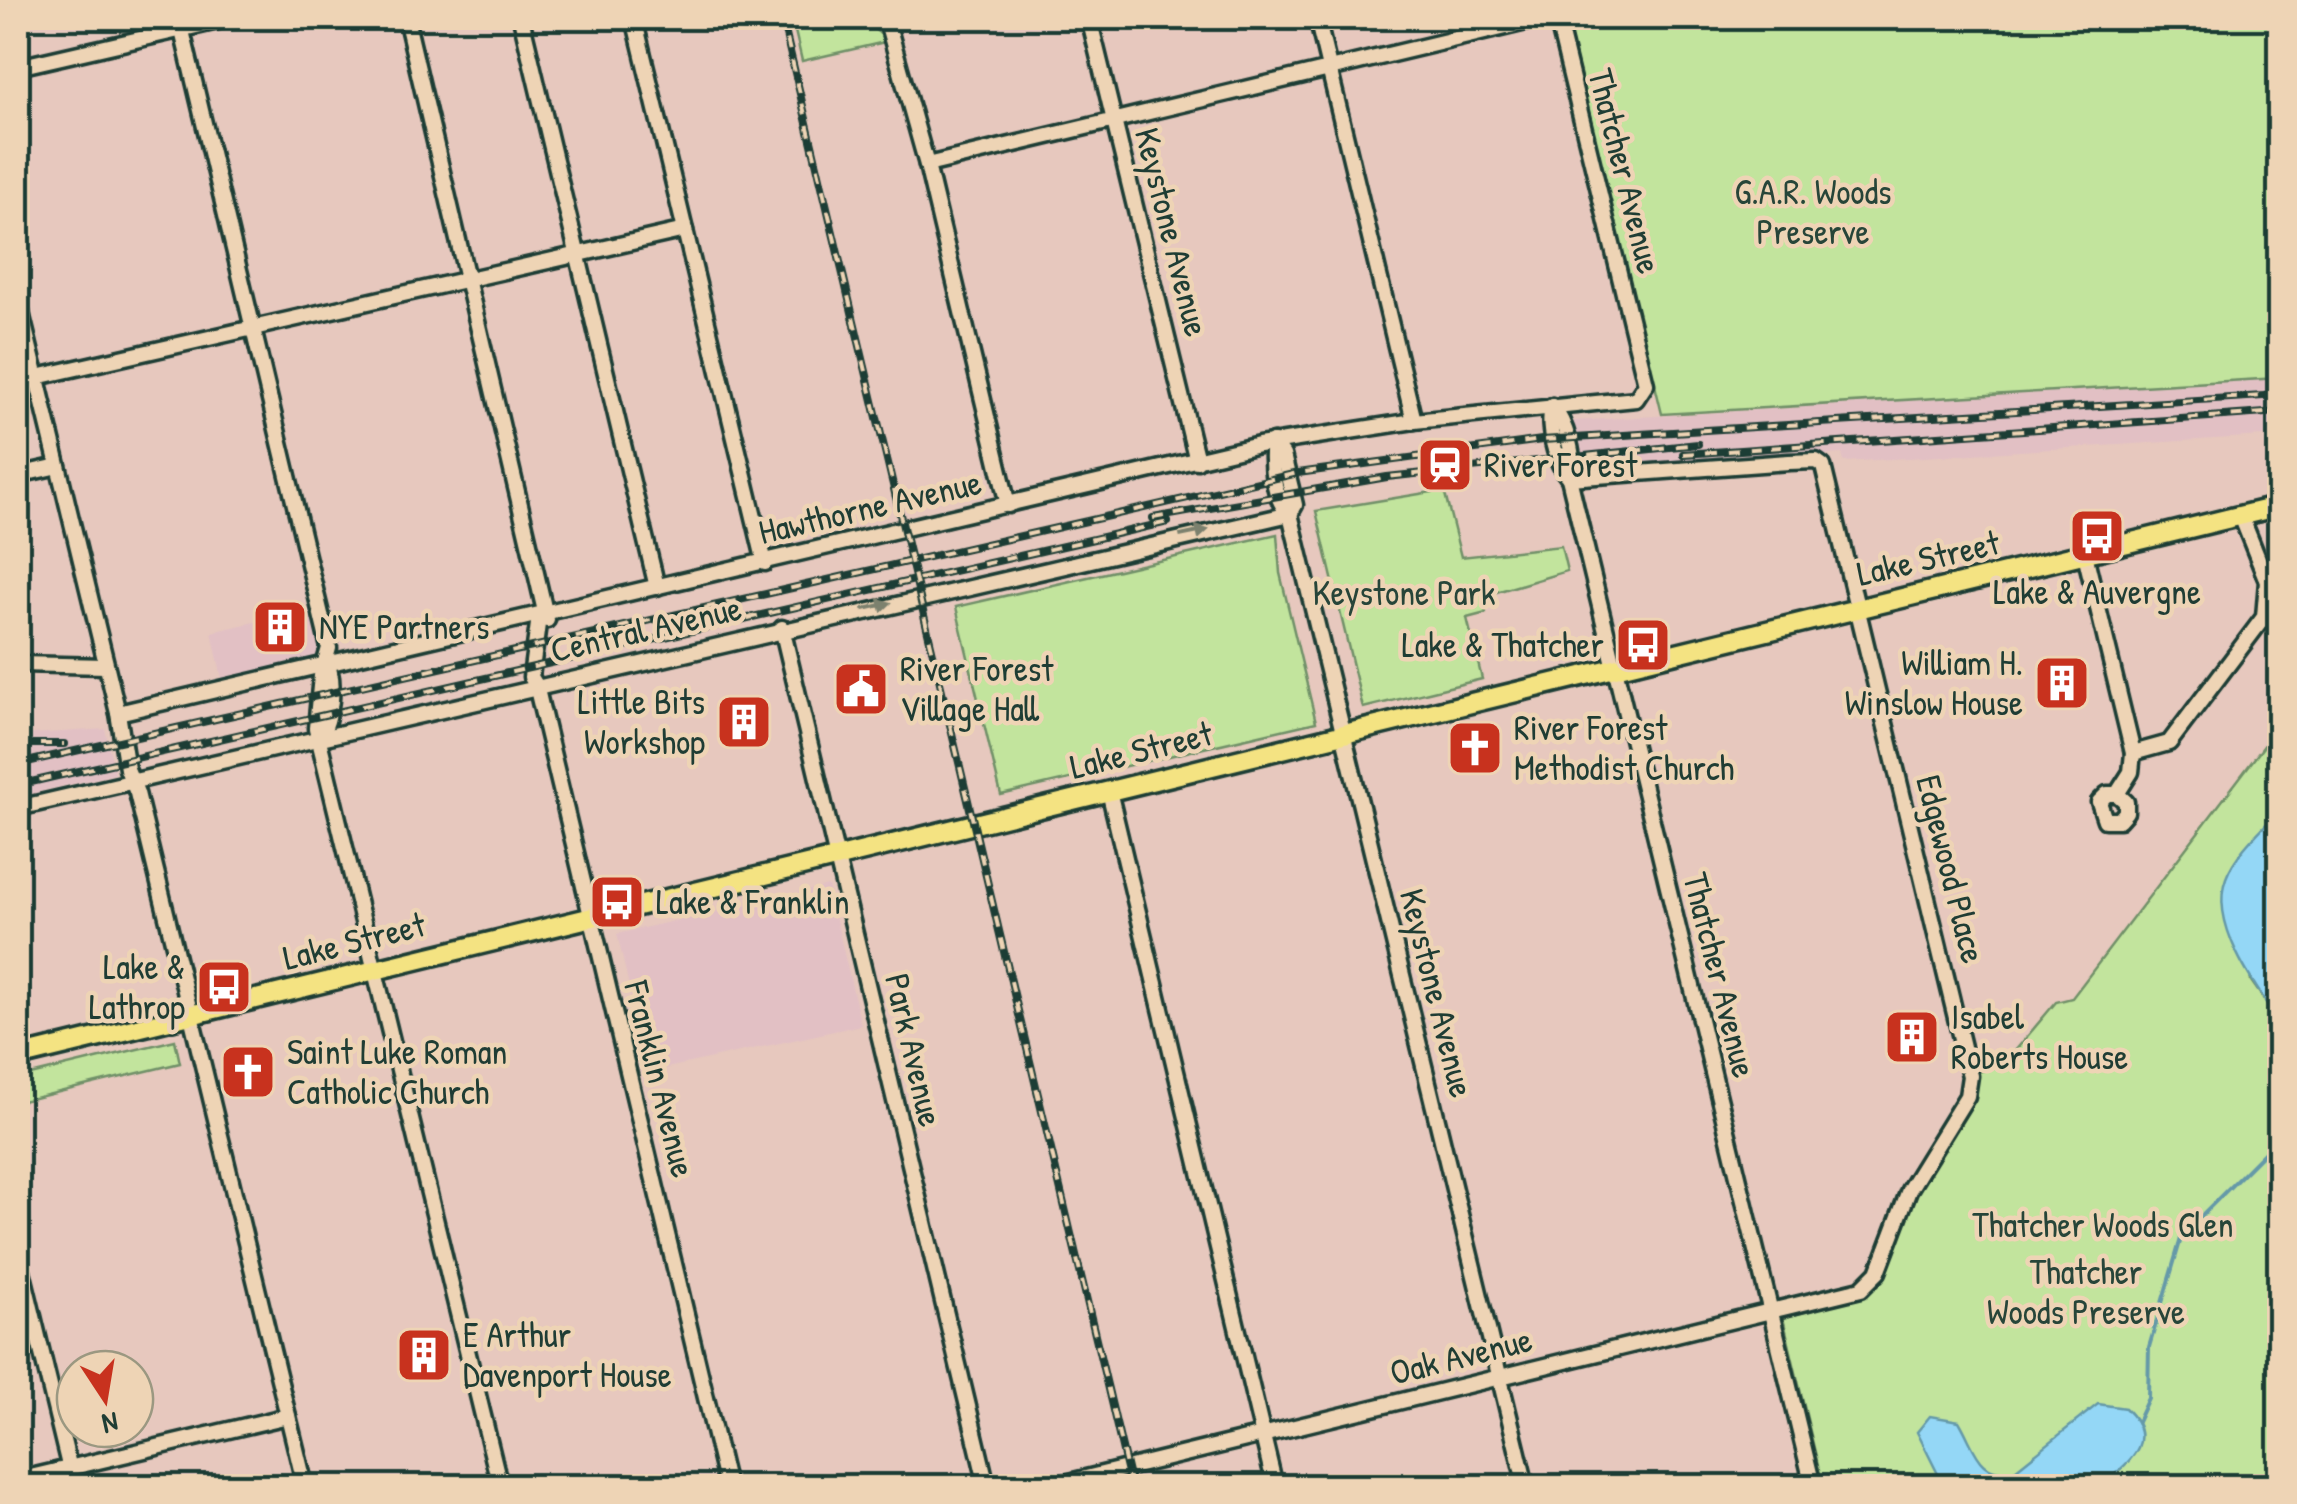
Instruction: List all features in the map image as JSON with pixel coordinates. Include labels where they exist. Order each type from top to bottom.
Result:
[{"type":"main road","name":"Lake Street","points":[[18,1056],[2280,506]]},
{"type":"street","points":[[18,67],[180,23],[231,18]]},
{"type":"street","name":"Franklin Avenue","points":[[406,18],[544,613],[538,624],[531,677],[728,1486]]},
{"type":"street","points":[[521,18],[657,587]]},
{"type":"street","points":[[634,18],[764,563]]},
{"type":"street","points":[[886,18],[927,165],[1008,505]]},
{"type":"street","name":"Keystone Avenue","points":[[1089,18],[1197,461]]},
{"type":"street","points":[[1317,18],[1414,421]]},
{"type":"street","points":[[927,165],[1542,18]]},
{"type":"street","name":"Thatcher Avenue","points":[[1557,18],[1646,384],[1641,396]]},
{"type":"street","points":[[180,23],[329,648],[321,676],[316,728],[500,1486]]},
{"type":"street","points":[[37,377],[685,230]]},
{"type":"street","points":[[18,300],[118,713],[116,724],[134,782],[304,1486]]},
{"type":"street","name":"Hawthorne Avenue","points":[[118,713],[1273,442],[1414,421],[1628,401],[1641,396]]},
{"type":"street","name":"Thatcher Avenue","points":[[1552,406],[1560,416],[1574,469],[1570,478],[1813,1486]]},
{"type":"street","name":"Keystone Avenue","points":[[1273,442],[1271,458],[1283,508],[1290,514],[1526,1486]]},
{"type":"street","name":"Edgewood Place","points":[[1570,478],[1821,463],[1970,1076],[1967,1096],[1908,1190],[1878,1272]]},
{"type":"street","points":[[18,475],[58,466]]},
{"type":"street","name":"Central Avenue","points":[[18,808],[782,628],[1290,514]]},
{"type":"street","points":[[2133,752],[2168,743],[2264,617],[2269,604],[2268,582],[2242,516]]},
{"type":"street","points":[[2084,554],[2133,752],[2131,772],[2117,794]]},
{"type":"street","name":"Park Avenue","points":[[782,628],[987,1486]]},
{"type":"street","points":[[18,664],[106,666]]},
{"type":"street","points":[[1109,792],[1275,1486]]},
{"type":"street","points":[[18,1254],[74,1486]]},
{"type":"street","name":"Oak Avenue","points":[[1052,1486],[1860,1289],[1878,1272]]},
{"type":"street","points":[[18,1480],[288,1416]]},
{"type":"shaded area","points":[[2279,378],[2279,435],[1844,462],[1842,454],[1585,470],[1573,421]]},
{"type":"shaded area","points":[[313,608],[322,649],[317,659],[223,683],[212,632]]},
{"type":"shaded area","points":[[105,729],[115,774],[18,797],[18,735]]},
{"type":"shaded area","points":[[828,886],[861,1025],[649,1072],[617,934]]},
{"type":"green space","points":[[792,18],[861,18],[889,41],[802,61]]},
{"type":"green space","name":"G.A.R. Woods Preserve","points":[[1566,18],[2279,18],[2279,378],[1662,414]]},
{"type":"green space","name":"Keystone Park","points":[[1444,490],[1461,557],[1561,546],[1567,571],[1483,596],[1486,613],[1467,618],[1482,679],[1363,708],[1316,511]]},
{"type":"green space","name":"Keystone Park","points":[[1277,534],[1280,573],[1316,722],[1001,795],[956,607]]},
{"type":"green space","name":"Thatcher Woods Glen","points":[[2279,726],[2279,811],[2236,860],[2251,981],[2279,1021],[2279,1486],[1823,1486],[1783,1318],[1865,1295],[1880,1283],[1913,1198],[1976,1095],[1978,1072],[2004,1064],[2056,1002],[2072,998]]},
{"type":"green space","points":[[175,1040],[180,1063],[18,1102],[18,1078]]},
{"type":"water","points":[[2279,811],[2275,901],[2280,924],[2279,1021],[2237,954],[2222,896],[2236,860]]},
{"type":"water","points":[[2098,1404],[2125,1408],[2140,1431],[2137,1450],[2101,1486],[1944,1486],[1917,1432],[1930,1416],[1959,1421],[1979,1459],[1993,1470],[2003,1472],[2015,1470]]},
{"type":"waterway","points":[[2137,1422],[2148,1398],[2149,1347],[2182,1235],[2272,1145],[2280,1115]]},
{"type":"railway","points":[[782,18],[1131,1486]]},
{"type":"railway","points":[[18,764],[1298,473],[1542,440],[2280,395]]},
{"type":"railway","points":[[1683,454],[2280,412]]},
{"type":"railway","points":[[1153,518],[1387,477],[1698,444]]},
{"type":"railway","points":[[18,785],[1168,522]]},
{"type":"railway","points":[[18,744],[64,744]]},
{"type":"place","name":"River Forest","points":[[1445,465]]},
{"type":"place","name":"Lake & Auvergne","points":[[2097,536]]},
{"type":"place","name":"NYE Partners","points":[[280,627]]},
{"type":"place","name":"Lake & Thatcher","points":[[1643,645]]},
{"type":"place","name":"William H. Winslow House","points":[[2062,683]]},
{"type":"place","name":"River Forest Village Hall","points":[[861,689]]},
{"type":"place","name":"Little Bits Workshop","points":[[744,722]]},
{"type":"place","name":"River Forest Methodist Church","points":[[1475,748]]},
{"type":"place","name":"Lake & Franklin","points":[[617,902]]},
{"type":"place","name":"Lake & Lathrop","points":[[224,987]]},
{"type":"place","name":"Isabel Roberts House","points":[[1912,1037]]},
{"type":"place","name":"Saint Luke Roman Catholic Church","points":[[248,1072]]},
{"type":"place","name":"E Arthur Davenport House","points":[[424,1355]]},
{"type":"park label","name":"Thatcher Woods Preserve","points":[[2086,1292]]}]
